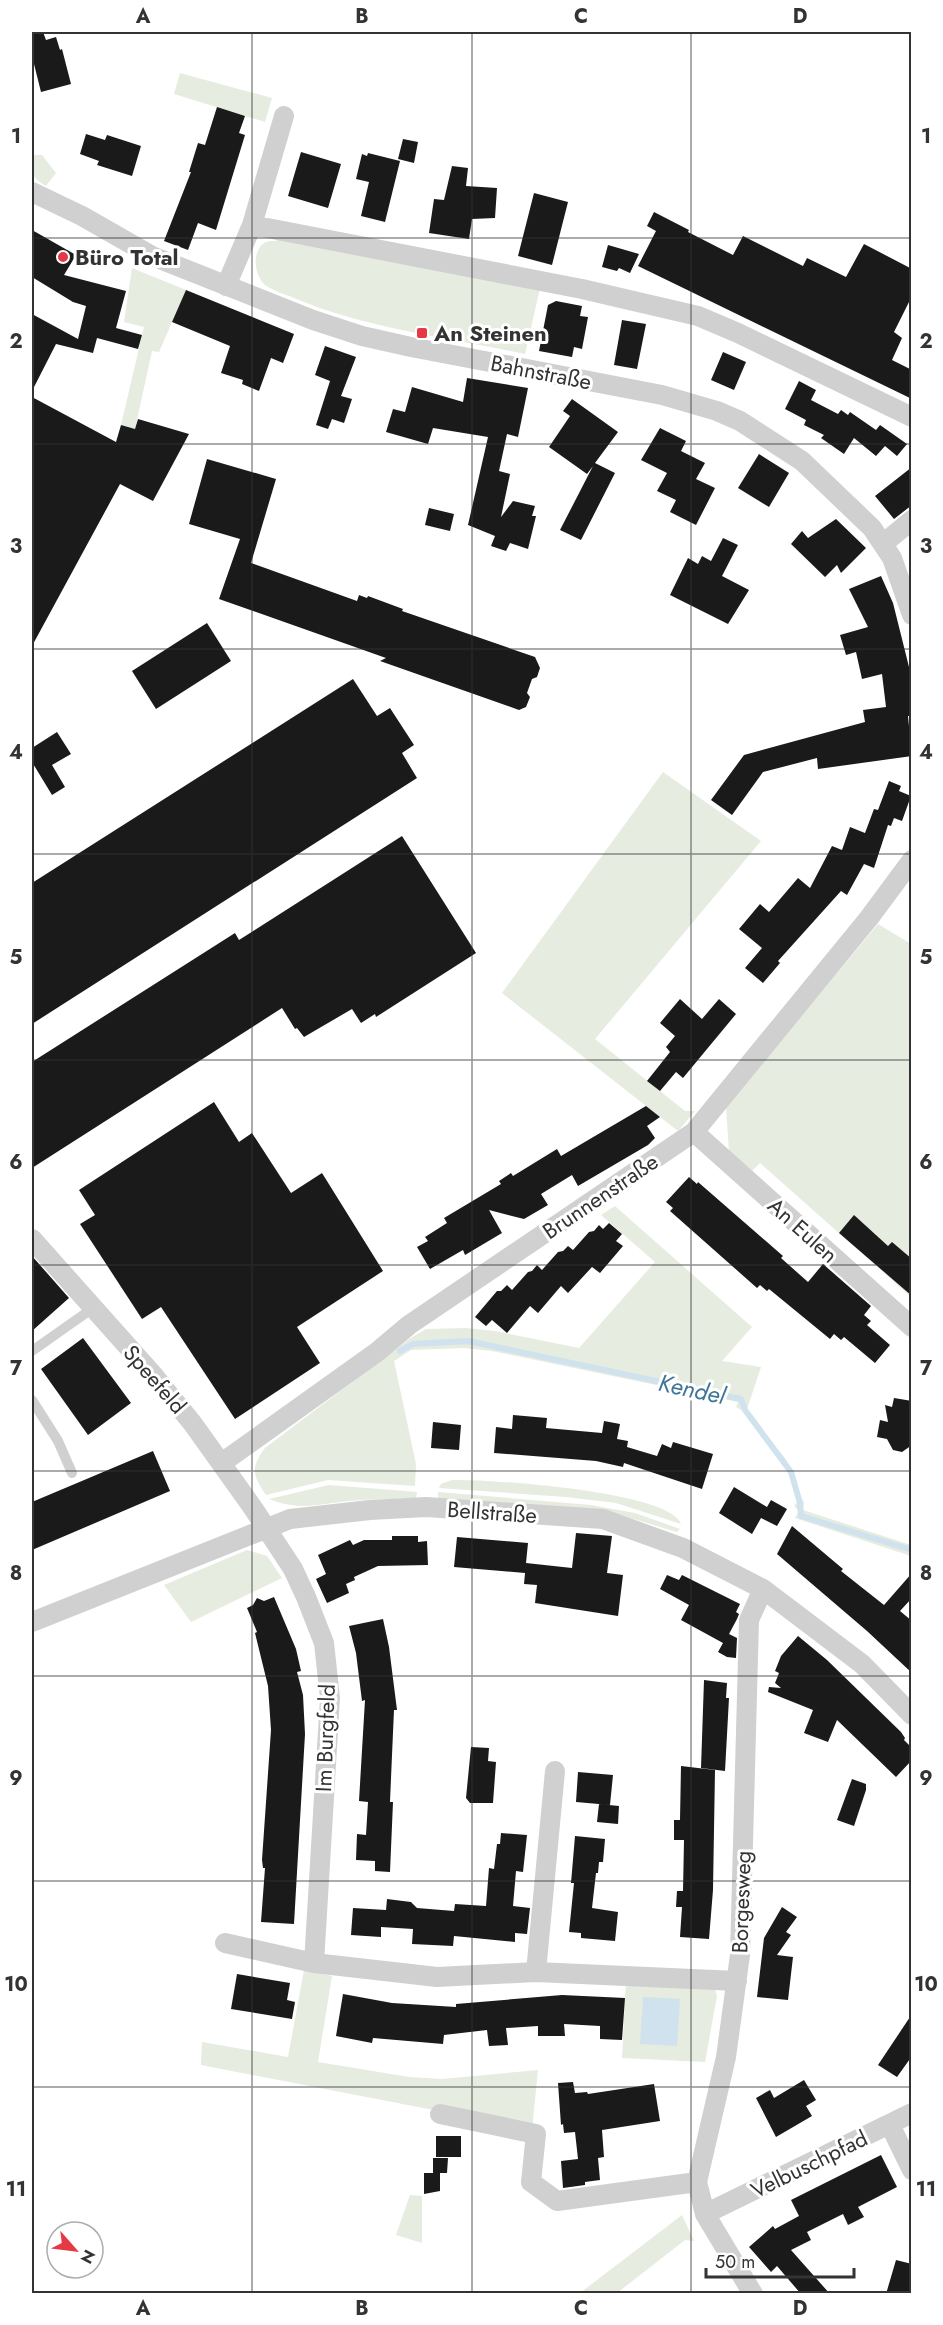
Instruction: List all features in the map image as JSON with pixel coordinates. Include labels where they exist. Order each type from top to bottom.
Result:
[{"type":"street","points":[[226,286],[252,225],[284,116]]},
{"type":"street","name":"Bahnstraße","points":[[32,195],[82,216],[152,256],[313,320],[362,336],[662,395],[717,411],[762,434],[802,461],[859,513],[884,543],[892,558],[912,615]]},
{"type":"street","points":[[252,225],[582,289],[698,315],[912,417]]},
{"type":"street","points":[[884,543],[912,520]]},
{"type":"street","name":"Brunnenstraße","points":[[223,1462],[377,1352],[409,1325],[694,1132],[869,918],[912,860]]},
{"type":"street","name":"An Eulen","points":[[694,1132],[912,1327]]},
{"type":"street","name":"Speefeld","points":[[32,1239],[155,1377],[223,1462],[266,1528]]},
{"type":"street","name":"Bellstraße","points":[[33,1619],[290,1519],[370,1510],[426,1507],[603,1519],[682,1548],[763,1589],[862,1664],[912,1715]]},
{"type":"street","name":"Im Burgfeld","points":[[266,1528],[293,1569],[324,1643],[330,1698],[314,1963]]},
{"type":"street","name":"Borgesweg","points":[[753,2294],[705,2214],[697,2182],[726,2057],[737,1981],[741,1943],[749,1620],[763,1589]]},
{"type":"street","points":[[536,1972],[555,1770]]},
{"type":"street","points":[[225,1943],[314,1963],[437,1977],[536,1972],[737,1981]]},
{"type":"street","name":"Velbuschpfad","points":[[705,2214],[912,2113]]},
{"type":"street","points":[[440,2114],[536,2134],[531,2182],[556,2201],[697,2182]]},
{"type":"street","points":[[890,2125],[912,2169]]},
{"type":"lane","points":[[32,1351],[93,1308]]},
{"type":"lane","points":[[32,1400],[58,1442],[72,1473]]},
{"type":"shaded area","points":[[180,73],[272,98],[265,122],[174,94]]},
{"type":"shaded area","points":[[32,155],[42,155],[56,173],[46,186],[34,177],[31,165]]},
{"type":"shaded area","points":[[277,238],[540,288],[525,354],[382,326],[326,310],[273,290],[262,282],[257,272],[256,256],[262,245],[276,241]]},
{"type":"shaded area","points":[[132,268],[186,290],[159,352],[152,351],[135,429],[121,425],[144,327],[124,322]]},
{"type":"shaded area","points":[[663,772],[761,841],[595,1039],[685,1111],[695,1111],[678,1131],[502,993]]},
{"type":"shaded area","points":[[878,924],[911,944],[911,1297],[760,1163],[752,1171],[729,1151],[726,1106]]},
{"type":"shaded area","points":[[615,1206],[752,1327],[722,1361],[761,1367],[747,1409],[794,1473],[804,1502],[803,1510],[911,1545],[911,1556],[795,1518],[799,1511],[794,1506],[798,1501],[792,1479],[746,1413],[736,1407],[738,1402],[492,1351],[464,1348],[411,1350],[394,1361],[416,1464],[415,1486],[328,1480],[266,1495],[255,1472],[257,1461],[265,1448],[409,1339],[426,1329],[466,1328],[495,1331],[579,1348],[655,1262],[601,1215]]},
{"type":"shaded area","points":[[452,1480],[537,1485],[613,1495],[646,1503],[669,1513],[681,1524],[616,1503],[439,1488],[441,1484]]},
{"type":"shaded area","points":[[329,1485],[417,1492],[416,1498],[357,1500],[309,1506],[290,1505],[269,1499]]},
{"type":"shaded area","points":[[438,1492],[591,1505],[635,1513],[680,1529],[677,1532],[620,1515],[438,1499]]},
{"type":"shaded area","points":[[247,1550],[267,1556],[282,1578],[191,1622],[164,1585]]},
{"type":"shaded area","points":[[304,1970],[332,1976],[318,2062],[409,2077],[442,2079],[538,2070],[532,2129],[201,2065],[202,2042],[288,2057]]},
{"type":"shaded area","points":[[626,1982],[715,1989],[717,1996],[705,2062],[622,2058]]},
{"type":"shaded area","points":[[410,2195],[422,2196],[422,2243],[396,2235]]},
{"type":"shaded area","points":[[682,2215],[694,2241],[685,2240],[617,2293],[580,2293]]},
{"type":"water","points":[[643,1997],[680,1999],[677,2046],[640,2044]]},
{"type":"building","points":[[32,32],[43,32],[46,40],[56,37],[60,50],[62,49],[71,84],[41,92],[32,56]]},
{"type":"building","points":[[217,107],[245,116],[239,133],[245,135],[216,230],[198,223],[188,250],[164,241],[191,172],[189,172],[198,143],[205,145]]},
{"type":"building","points":[[86,134],[105,140],[107,135],[141,146],[132,176],[97,165],[99,161],[80,154]]},
{"type":"building","points":[[403,139],[418,142],[414,163],[398,159]]},
{"type":"building","points":[[301,152],[341,164],[328,208],[288,196]]},
{"type":"building","points":[[368,153],[400,161],[385,222],[361,216],[369,182],[356,179],[362,154],[367,156]]},
{"type":"building","points":[[452,166],[468,168],[466,186],[497,188],[495,218],[472,219],[469,239],[429,233],[434,199],[444,200]]},
{"type":"building","points":[[534,193],[568,202],[552,265],[518,256]]},
{"type":"building","points":[[654,212],[733,255],[743,236],[803,266],[807,258],[846,277],[864,244],[912,269],[912,296],[894,332],[902,338],[892,360],[912,370],[912,399],[638,266],[656,231],[647,226]]},
{"type":"building","points":[[32,230],[76,255],[64,275],[126,291],[116,328],[142,335],[138,349],[97,338],[93,353],[56,344],[32,391],[32,314],[78,339],[86,306],[73,302],[32,277]]},
{"type":"building","points":[[608,245],[639,254],[630,273],[619,268],[617,271],[602,267]]},
{"type":"building","points":[[186,290],[294,334],[283,363],[271,358],[259,391],[242,384],[243,380],[221,373],[230,346],[172,322]]},
{"type":"building","points":[[556,301],[582,306],[580,316],[588,317],[582,349],[574,347],[572,357],[539,351],[548,305]]},
{"type":"building","points":[[622,320],[646,324],[637,369],[614,365]]},
{"type":"building","points":[[325,346],[356,357],[341,396],[352,399],[344,423],[332,419],[328,429],[316,425],[330,381],[315,375]]},
{"type":"building","points":[[723,352],[746,362],[734,390],[711,380]]},
{"type":"building","points":[[467,378],[528,388],[518,437],[507,434],[499,471],[510,474],[501,517],[513,501],[535,506],[532,516],[536,516],[528,549],[510,543],[506,551],[491,546],[495,536],[468,525],[488,437],[433,428],[428,444],[386,432],[393,409],[405,412],[412,387],[463,402]]},
{"type":"building","points":[[799,381],[816,390],[811,400],[838,414],[841,410],[848,415],[850,412],[876,430],[880,425],[907,444],[897,456],[885,446],[876,456],[854,438],[844,454],[821,438],[824,435],[804,425],[806,420],[785,409]]},
{"type":"building","points":[[32,397],[116,442],[121,425],[135,429],[138,419],[189,434],[153,501],[120,484],[32,646]]},
{"type":"building","points":[[572,399],[618,432],[595,463],[615,473],[581,540],[560,530],[593,466],[587,474],[549,447],[570,416],[563,411]]},
{"type":"building","points":[[660,428],[686,441],[681,451],[705,463],[696,479],[715,488],[696,525],[670,512],[676,500],[657,491],[667,473],[641,460]]},
{"type":"building","points":[[759,454],[789,473],[769,507],[738,488]]},
{"type":"building","points":[[207,459],[276,479],[251,563],[357,601],[359,595],[367,598],[368,596],[403,609],[402,611],[535,657],[540,668],[537,677],[532,679],[527,693],[530,697],[526,707],[519,710],[380,661],[386,658],[219,599],[240,539],[189,524]]},
{"type":"building","points":[[912,467],[912,505],[894,519],[875,496]]},
{"type":"building","points":[[429,508],[454,514],[450,531],[425,525]]},
{"type":"building","points":[[836,519],[866,548],[841,573],[837,565],[825,577],[791,544],[802,531],[808,538]]},
{"type":"building","points":[[723,538],[738,545],[722,576],[749,590],[728,624],[670,595],[688,558],[698,564],[702,556],[711,561]]},
{"type":"building","points":[[881,576],[893,603],[910,671],[912,716],[908,716],[912,756],[818,769],[817,758],[763,772],[732,815],[711,800],[744,755],[865,722],[863,710],[886,707],[882,674],[862,679],[856,652],[846,655],[840,635],[868,627],[849,589]]},
{"type":"building","points":[[207,623],[231,661],[156,709],[132,671]]},
{"type":"building","points":[[353,679],[377,716],[390,708],[414,745],[402,753],[417,778],[32,1024],[32,883]]},
{"type":"building","points":[[57,732],[71,754],[52,765],[65,787],[52,795],[32,762],[32,748]]},
{"type":"building","points":[[889,781],[901,786],[899,791],[911,796],[902,821],[894,818],[891,826],[888,825],[874,868],[864,864],[847,895],[841,891],[778,961],[780,963],[763,983],[745,968],[762,948],[739,929],[760,904],[769,912],[798,878],[810,888],[832,846],[842,850],[850,827],[865,833],[874,809],[878,810]]},
{"type":"building","points":[[402,836],[476,953],[376,1017],[375,1014],[361,1023],[352,1009],[304,1037],[297,1028],[295,1029],[282,1008],[32,1168],[32,1062],[235,933],[239,940]]},
{"type":"building","points":[[680,999],[702,1019],[719,999],[736,1014],[683,1078],[676,1072],[660,1091],[647,1081],[670,1052],[666,1047],[675,1036],[660,1023]]},
{"type":"building","points":[[214,1102],[239,1142],[252,1133],[291,1193],[322,1173],[383,1271],[297,1327],[320,1363],[235,1419],[161,1307],[142,1319],[80,1224],[95,1215],[79,1190]]},
{"type":"building","points":[[646,1106],[660,1117],[647,1126],[655,1138],[648,1145],[578,1186],[572,1175],[541,1194],[548,1205],[524,1219],[489,1210],[502,1233],[465,1255],[463,1250],[430,1269],[417,1247],[428,1241],[425,1237],[447,1223],[444,1218],[501,1184],[499,1181],[511,1173],[513,1176],[557,1149],[561,1156]]},
{"type":"building","points":[[689,1177],[697,1184],[698,1182],[783,1256],[781,1258],[808,1282],[823,1264],[871,1306],[864,1315],[871,1321],[867,1325],[890,1345],[875,1363],[844,1337],[841,1340],[834,1334],[830,1339],[769,1289],[767,1291],[760,1285],[757,1288],[670,1211],[673,1208],[666,1202]]},
{"type":"building","points":[[854,1215],[888,1246],[892,1242],[912,1259],[912,1296],[839,1233]]},
{"type":"building","points":[[609,1223],[622,1234],[616,1241],[623,1246],[600,1273],[592,1267],[568,1293],[561,1286],[538,1313],[530,1306],[507,1333],[492,1320],[486,1326],[475,1317],[497,1291],[501,1291],[507,1285],[512,1290],[537,1265],[542,1270],[558,1252],[568,1246],[573,1250],[589,1232],[594,1231],[599,1225],[603,1229]]},
{"type":"building","points":[[32,1256],[69,1298],[32,1331]]},
{"type":"building","points":[[83,1338],[131,1403],[88,1435],[41,1369]]},
{"type":"building","points":[[894,1398],[912,1401],[912,1445],[902,1452],[893,1450],[887,1439],[877,1437],[880,1420],[888,1422],[885,1405],[892,1407]]},
{"type":"building","points":[[513,1415],[547,1418],[546,1428],[602,1433],[604,1421],[620,1424],[617,1439],[628,1441],[627,1447],[657,1456],[662,1444],[671,1448],[673,1442],[713,1454],[702,1489],[624,1463],[623,1467],[596,1461],[494,1453],[496,1427],[512,1429]]},
{"type":"building","points":[[433,1422],[461,1425],[459,1450],[431,1448]]},
{"type":"building","points":[[153,1451],[170,1491],[32,1550],[32,1502]]},
{"type":"building","points":[[734,1487],[767,1507],[771,1500],[787,1509],[777,1526],[761,1518],[752,1534],[719,1513]]},
{"type":"building","points":[[792,1526],[843,1569],[841,1571],[884,1605],[912,1573],[912,1598],[900,1611],[912,1621],[912,1673],[777,1554]]},
{"type":"building","points":[[576,1533],[612,1536],[607,1573],[623,1575],[618,1616],[535,1603],[537,1585],[524,1584],[525,1573],[454,1567],[457,1537],[528,1543],[526,1563],[572,1568]]},
{"type":"building","points":[[392,1536],[418,1536],[418,1542],[427,1541],[428,1565],[378,1566],[354,1577],[355,1580],[346,1584],[349,1593],[327,1603],[316,1579],[326,1574],[318,1555],[350,1540],[353,1545],[364,1540],[392,1540]]},
{"type":"building","points":[[667,1575],[679,1580],[682,1575],[740,1604],[736,1612],[739,1614],[729,1634],[737,1638],[736,1658],[727,1657],[718,1652],[723,1643],[681,1620],[689,1605],[660,1589]]},
{"type":"building","points":[[274,1597],[296,1649],[301,1671],[297,1672],[303,1695],[305,1734],[294,1924],[261,1922],[265,1868],[263,1868],[262,1860],[271,1730],[268,1686],[255,1633],[257,1632],[247,1608],[253,1605],[257,1598],[264,1601]]},
{"type":"building","points":[[383,1619],[397,1710],[394,1710],[392,1755],[390,1802],[393,1802],[390,1872],[375,1871],[375,1861],[356,1860],[357,1834],[366,1835],[368,1802],[359,1801],[365,1700],[362,1701],[356,1653],[349,1626]]},
{"type":"building","points":[[798,1636],[827,1660],[901,1732],[904,1740],[912,1748],[912,1760],[896,1777],[837,1720],[828,1742],[804,1733],[813,1710],[768,1692],[769,1687],[781,1688],[775,1683],[779,1673],[775,1671],[781,1656]]},
{"type":"building","points":[[704,1680],[727,1683],[726,1698],[729,1698],[725,1771],[701,1768]]},
{"type":"building","points":[[471,1747],[489,1748],[488,1761],[496,1762],[493,1803],[470,1803],[466,1798]]},
{"type":"building","points":[[681,1766],[715,1770],[713,1890],[709,1939],[680,1937],[682,1907],[676,1907],[677,1891],[683,1891],[684,1840],[674,1840],[674,1820],[680,1820]]},
{"type":"building","points":[[578,1772],[613,1775],[610,1805],[576,1802]]},
{"type":"building","points":[[852,1779],[866,1784],[854,1826],[837,1820]]},
{"type":"building","points":[[599,1804],[619,1806],[618,1824],[597,1822]]},
{"type":"building","points":[[501,1833],[527,1835],[523,1872],[516,1871],[513,1906],[530,1908],[527,1934],[515,1933],[515,1942],[454,1936],[453,1946],[412,1944],[413,1929],[381,1927],[381,1937],[351,1935],[353,1908],[386,1910],[387,1899],[411,1902],[417,1908],[454,1911],[455,1904],[486,1906],[489,1868],[494,1869],[497,1844],[500,1844]]},
{"type":"building","points":[[575,1836],[605,1839],[603,1862],[599,1862],[598,1873],[596,1873],[592,1908],[618,1912],[615,1941],[581,1938],[581,1933],[569,1932],[574,1883],[571,1883]]},
{"type":"building","points":[[782,1907],[797,1917],[786,1932],[791,1935],[777,1955],[793,1957],[788,2000],[757,1997],[764,1938]]},
{"type":"building","points":[[237,1974],[290,1983],[287,2000],[295,2002],[292,2019],[231,2009]]},
{"type":"building","points":[[343,1994],[392,2003],[456,2007],[456,2004],[562,1995],[625,1998],[622,2040],[600,2039],[600,2026],[564,2024],[565,2036],[538,2036],[538,2026],[506,2028],[508,2045],[489,2046],[487,2030],[444,2035],[443,2044],[373,2038],[372,2043],[336,2036]]},
{"type":"building","points":[[912,2014],[912,2056],[897,2077],[878,2065]]},
{"type":"building","points":[[804,2080],[816,2100],[806,2106],[812,2116],[776,2137],[756,2098],[770,2090],[774,2098]]},
{"type":"building","points":[[573,2082],[575,2093],[587,2092],[588,2094],[654,2084],[660,2121],[602,2130],[604,2157],[598,2158],[600,2180],[563,2188],[561,2161],[578,2159],[575,2132],[564,2133],[563,2124],[561,2125],[558,2083]]},
{"type":"building","points":[[436,2136],[461,2136],[461,2157],[436,2157]]},
{"type":"building","points":[[881,2155],[897,2187],[858,2207],[864,2217],[848,2225],[843,2214],[807,2232],[811,2240],[791,2250],[830,2294],[801,2294],[777,2266],[771,2272],[749,2247],[773,2226],[775,2229],[799,2216],[791,2200]]},
{"type":"building","points":[[433,2158],[448,2158],[447,2173],[440,2173],[440,2191],[424,2194],[424,2173],[433,2173]]},
{"type":"building","points":[[896,2260],[912,2264],[912,2294],[886,2294]]},
{"type":"waterway","name":"Kendel","points":[[400,1351],[413,1344],[468,1341],[741,1399],[745,1410],[791,1472],[800,1503],[801,1516],[912,1550]]},
{"type":"place","name":"Büro Total","points":[[63,257]]},
{"type":"place","name":"An Steinen","points":[[422,333]]}]
